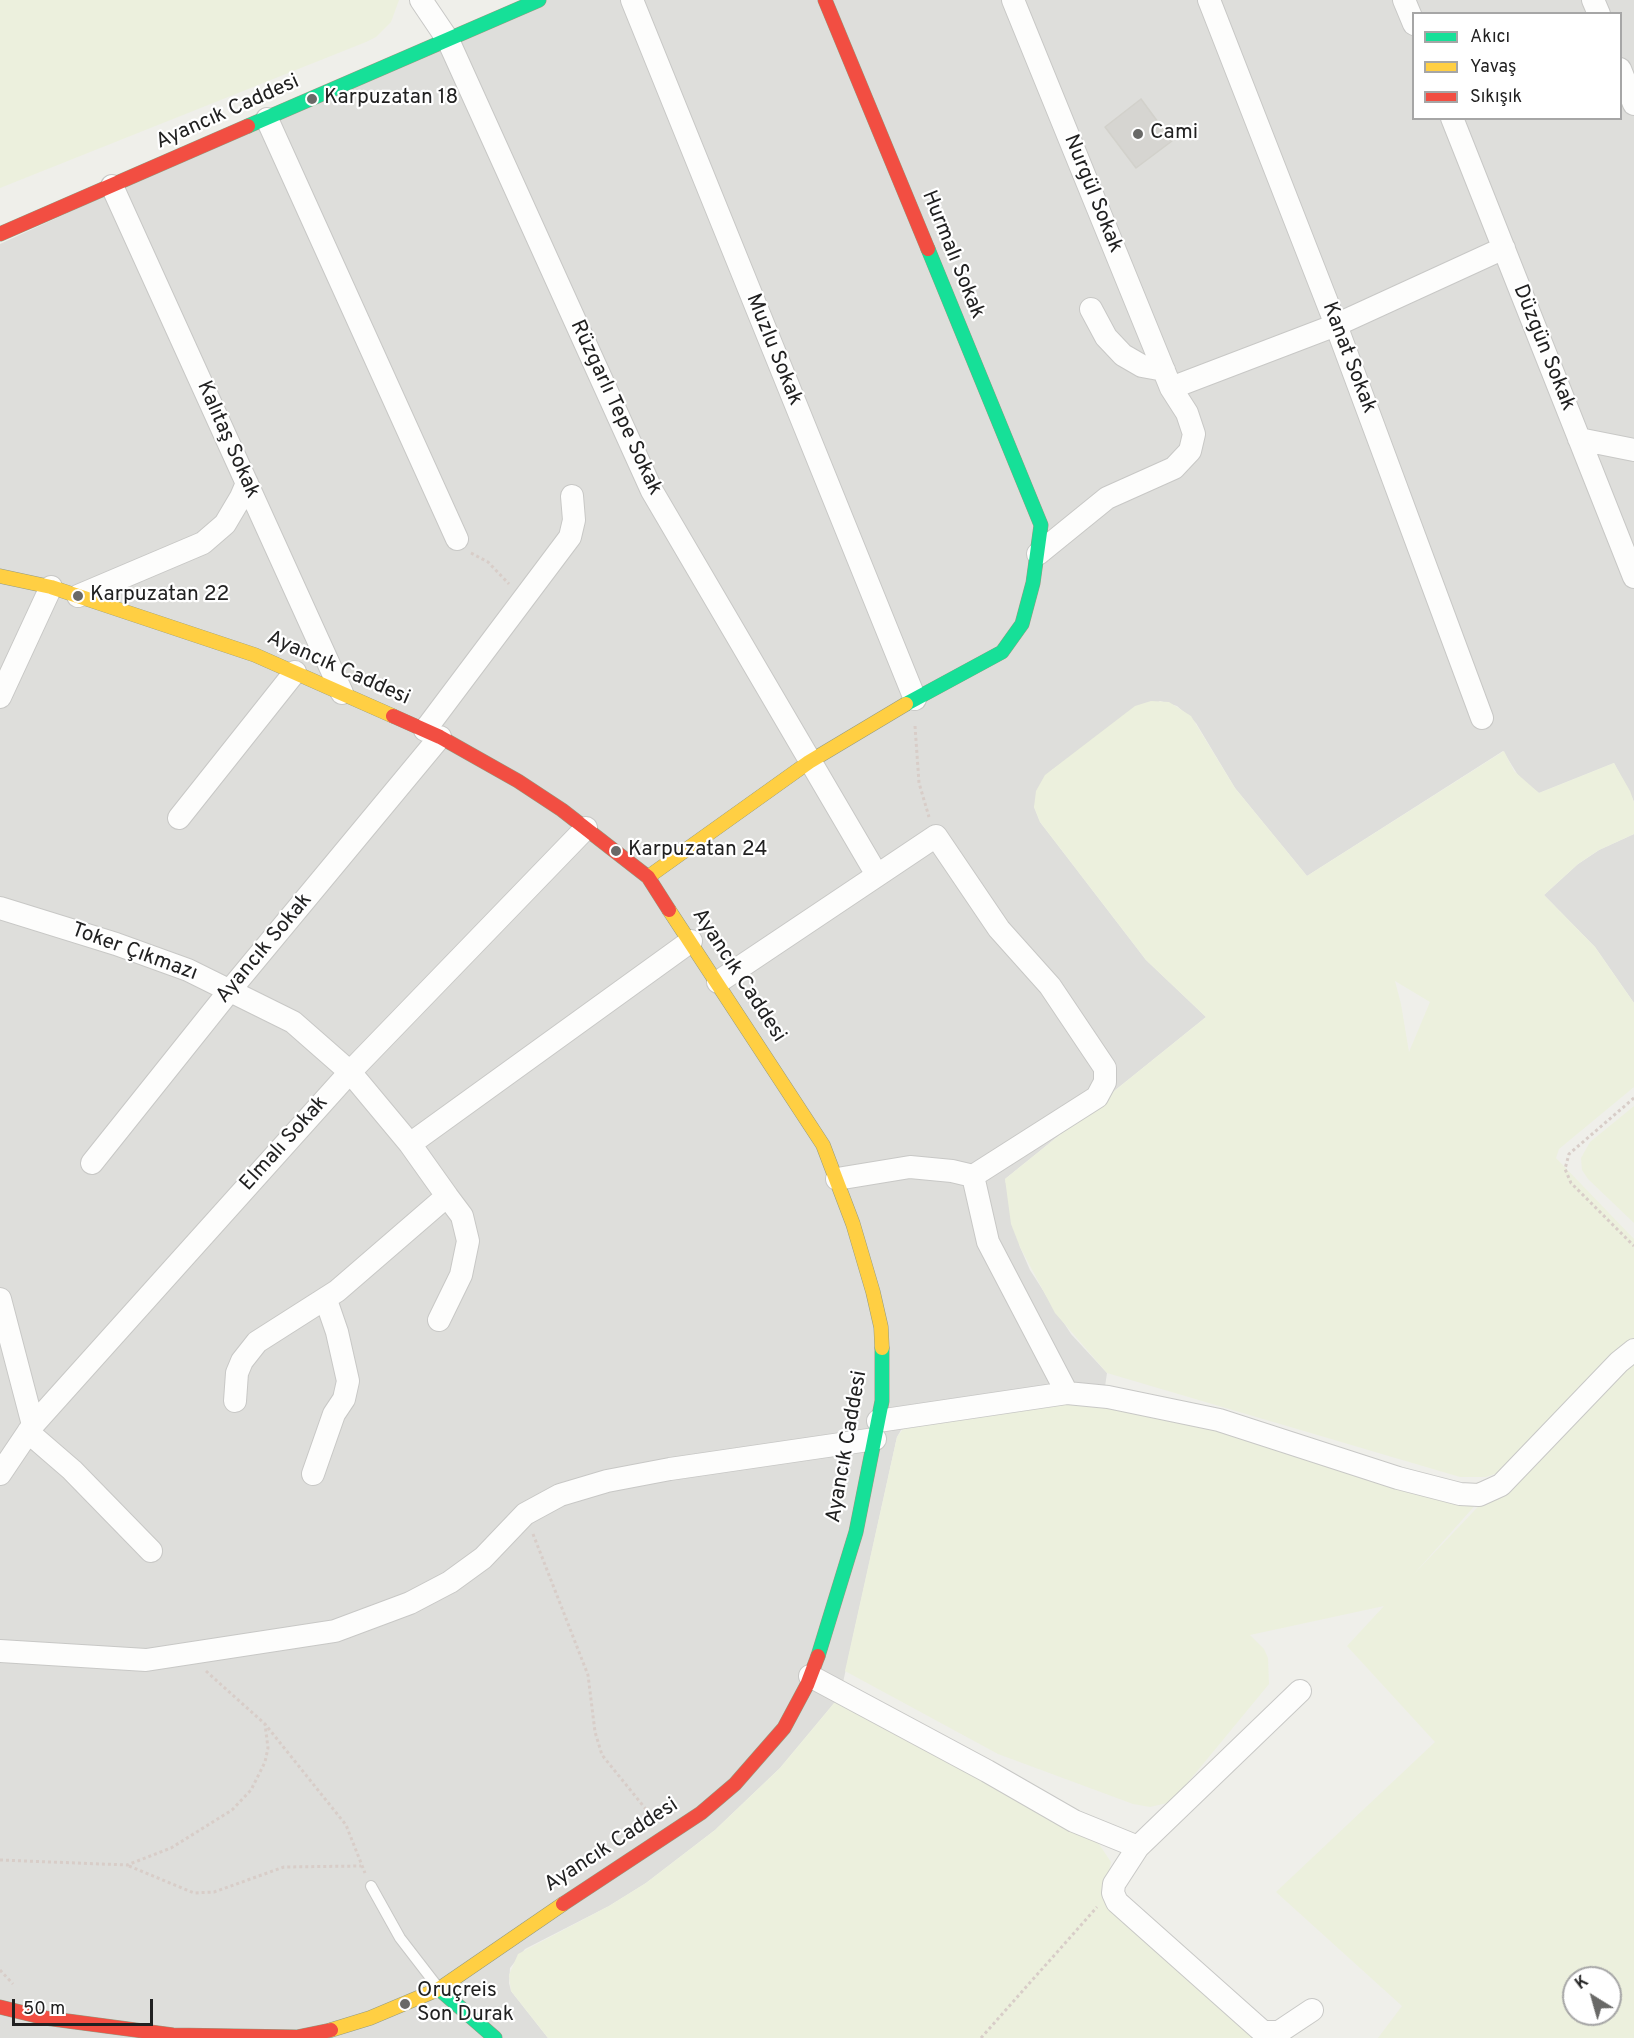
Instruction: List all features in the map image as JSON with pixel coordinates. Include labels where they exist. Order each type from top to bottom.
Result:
[{"type":"street","name":"Rüzgarlı Tepe Sokak","points":[[421,0],[448,40],[652,491],[877,875]]},
{"type":"street","name":"Ayancık Caddesi","points":[[0,234],[538,0]]},
{"type":"street","name":"Muzlu Sokak","points":[[632,0],[915,699]]},
{"type":"street","name":"Hurmalı Sokak","points":[[825,0],[1041,525],[1038,554]]},
{"type":"street","name":"Nurgül Sokak","points":[[1013,0],[1167,379],[1188,413],[1194,435],[1192,447],[1187,455],[1162,476],[1107,498],[1038,554]]},
{"type":"street","name":"Kanat Sokak","points":[[1209,0],[1336,325],[1482,718]]},
{"type":"street","points":[[1404,0],[1412,21]]},
{"type":"street","points":[[1622,74],[1634,104]]},
{"type":"street","points":[[267,119],[457,539]]},
{"type":"street","name":"Düzgün Sokak","points":[[1453,120],[1634,578]]},
{"type":"street","name":"Kalıtaş Sokak","points":[[112,186],[342,693]]},
{"type":"street","points":[[1091,309],[1106,337],[1124,355],[1167,379],[1336,325],[1504,248]]},
{"type":"street","points":[[1579,439],[1634,450]]},
{"type":"street","points":[[78,596],[203,543],[225,524],[247,483]]},
{"type":"street","name":"Ayancık Sokak","points":[[92,1163],[433,734],[519,605],[570,537],[574,520],[572,496]]},
{"type":"street","points":[[648,877],[809,762],[915,699],[994,659],[1010,645],[1024,618],[1038,554]]},
{"type":"street","name":"Ayancık Caddesi","points":[[0,576],[51,587],[255,655],[433,734],[518,781],[586,828],[648,877],[823,1145],[864,1258],[881,1326],[884,1376],[876,1430],[845,1572],[810,1676],[784,1728],[753,1767],[700,1813],[628,1863],[590,1885],[439,1989],[370,2018],[297,2037],[173,2036],[45,2018],[0,2007]]},
{"type":"street","points":[[0,697],[51,587]]},
{"type":"street","points":[[179,818],[295,672]]},
{"type":"street","name":"Elmalı Sokak","points":[[0,1474],[31,1429],[350,1072],[586,828]]},
{"type":"street","points":[[718,982],[936,836],[999,929],[1050,986],[1102,1061],[1106,1075],[1102,1090],[1097,1097],[973,1176],[952,1171],[910,1167],[837,1179]]},
{"type":"street","name":"Toker Çıkmazı","points":[[0,908],[116,944],[231,989],[293,1022],[350,1072],[410,1144],[462,1216],[466,1228],[467,1250],[456,1291],[439,1320]]},
{"type":"street","points":[[410,1144],[691,941]]},
{"type":"street","points":[[973,1176],[988,1242],[1067,1393]]},
{"type":"street","points":[[235,1401],[237,1373],[249,1351],[266,1335],[326,1300],[447,1196]]},
{"type":"street","points":[[0,1299],[31,1429],[151,1551]]},
{"type":"street","points":[[313,1474],[334,1414],[344,1399],[348,1381],[340,1343],[326,1300]]},
{"type":"street","points":[[0,1651],[146,1660],[335,1630],[410,1603],[440,1588],[469,1569],[525,1514],[561,1495],[607,1481],[1067,1393],[1140,1402],[1196,1414],[1264,1433],[1398,1478],[1460,1494],[1479,1495],[1501,1485],[1619,1362],[1634,1350]]},
{"type":"street","points":[[810,1676],[987,1771],[1074,1821],[1138,1847]]},
{"type":"street","points":[[1300,1692],[1138,1847],[1113,1888],[1117,1902],[1263,2032],[1279,2032],[1312,2010]]},
{"type":"street","points":[[439,1989],[495,2038]]},
{"type":"lane","points":[[371,1886],[400,1938],[439,1989]]},
{"type":"path","points":[[457,539],[466,550],[498,571],[511,586],[519,605]]},
{"type":"path","points":[[915,699],[915,741],[920,783],[936,836]]},
{"type":"path","points":[[1634,1098],[1569,1154],[1565,1169],[1571,1183],[1634,1246]]},
{"type":"path","points":[[525,1514],[588,1675],[595,1732],[602,1755],[668,1835]]},
{"type":"path","points":[[187,1654],[266,1724],[346,1826],[371,1886]]},
{"type":"path","points":[[127,1865],[188,1839],[240,1802],[256,1783],[265,1762],[268,1748],[266,1724]]},
{"type":"path","points":[[0,1860],[127,1865],[194,1893],[214,1892],[284,1867],[361,1866]]},
{"type":"path","points":[[981,2038],[1113,1888]]},
{"type":"shaded area","points":[[530,0],[1634,0],[1634,802],[1614,763],[1539,793],[1521,780],[1503,751],[1307,876],[1235,788],[1196,723],[1177,706],[1160,701],[1052,770],[1034,807],[1040,822],[1146,960],[1206,1017],[1005,1179],[1020,1247],[1030,1270],[1071,1334],[1107,1373],[1103,1400],[901,1430],[897,1437],[840,1696],[780,1768],[715,1830],[646,1883],[609,1906],[525,1949],[510,1968],[511,1991],[548,2038],[0,2038],[0,244]]},
{"type":"shaded area","points":[[1634,834],[1634,1003],[1595,947],[1544,895],[1578,864],[1599,850]]},
{"type":"green space","points":[[0,0],[399,0],[391,22],[376,37],[366,42],[0,188]]},
{"type":"green space","points":[[1151,701],[1169,702],[1191,716],[1235,788],[1307,876],[1504,751],[1514,771],[1539,793],[1614,763],[1630,791],[1634,802],[1634,834],[1599,850],[1578,864],[1544,895],[1595,947],[1634,1003],[1634,1087],[1559,1149],[1556,1158],[1634,1239],[1634,1341],[1498,1473],[1486,1477],[1460,1477],[1107,1373],[1055,1313],[1020,1247],[1011,1224],[1005,1179],[1206,1017],[1146,960],[1040,822],[1034,807],[1036,791],[1045,775],[1135,706]],"holes":[[[1395,981],[1430,1002],[1409,1052]]]},
{"type":"green space","points":[[1634,1106],[1634,1223],[1588,1179],[1582,1170],[1581,1158],[1590,1142]]},
{"type":"green space","points":[[1634,1343],[1634,2038],[1378,2038],[1402,2006],[1276,1892],[1435,1742],[1347,1646],[1384,1606],[1250,1635],[1264,1649],[1268,1658],[1269,1684],[1180,1792],[1167,1803],[1150,1807],[1133,1804],[998,1754],[845,1671],[897,1437],[907,1424],[957,1409],[1114,1401],[1479,1501],[1413,1575]]},
{"type":"green space","points":[[840,1696],[1099,1844],[1111,1862],[1107,1883],[1264,2038],[548,2038],[511,1991],[509,1975],[518,1954],[609,1906],[646,1883],[715,1830],[780,1768]]},
{"type":"building","name":"Cami","points":[[1141,99],[1172,141],[1136,168],[1105,127]]},
{"type":"traffic: fast","points":[[248,126],[539,0]]},
{"type":"traffic: fast","points":[[906,704],[1002,652],[1022,624],[1033,583],[1041,525],[928,249]]},
{"type":"traffic: fast","points":[[818,1656],[856,1532],[882,1401],[882,1348]]},
{"type":"traffic: fast","points":[[439,1989],[495,2038]]},
{"type":"traffic: slow","points":[[0,576],[51,587],[255,655],[393,716]]},
{"type":"traffic: slow","points":[[648,877],[809,762],[906,704]]},
{"type":"traffic: slow","points":[[669,910],[823,1145],[853,1224],[873,1292],[881,1327],[882,1348]]},
{"type":"traffic: slow","points":[[331,2030],[370,2018],[439,1989],[563,1904]]},
{"type":"traffic: jam","points":[[825,0],[928,249]]},
{"type":"traffic: jam","points":[[0,234],[248,126]]},
{"type":"traffic: jam","points":[[393,716],[440,737],[518,781],[562,810],[648,877],[669,910]]},
{"type":"traffic: jam","points":[[563,1904],[701,1813],[735,1784],[784,1728],[807,1685],[818,1656]]},
{"type":"traffic: jam","points":[[0,2007],[45,2018],[173,2035],[297,2037],[331,2030]]},
{"type":"place","name":"Karpuzatan 18","points":[[312,99]]},
{"type":"place","name":"Cami","points":[[1138,134]]},
{"type":"place","name":"Karpuzatan 22","points":[[78,596]]},
{"type":"place","name":"Karpuzatan 24","points":[[616,851]]},
{"type":"place","name":"Oruçreis Son Durak","points":[[405,2004]]}]
